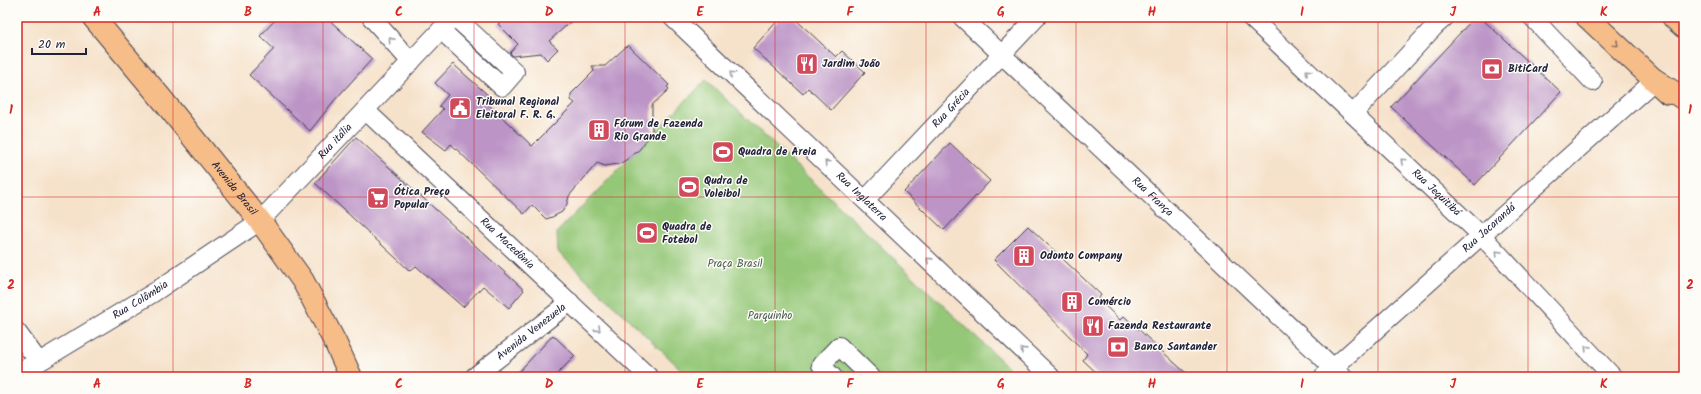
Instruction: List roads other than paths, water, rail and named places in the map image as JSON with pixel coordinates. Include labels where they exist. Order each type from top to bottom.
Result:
[{"type":"main road","name":"Avenida Brasil","points":[[93,17],[161,98],[260,221],[303,281],[335,342],[351,377]]},
{"type":"main road","points":[[1587,17],[1684,108]]},
{"type":"main road","points":[[1673,17],[1684,28]]},
{"type":"main road","points":[[1655,80],[1684,99]]},
{"type":"street","points":[[371,17],[411,62],[450,21]]},
{"type":"street","name":"Rua Inglaterra","points":[[672,17],[1051,377]]},
{"type":"street","name":"Rua França","points":[[962,17],[1334,374]]},
{"type":"street","name":"Rua Grécia","points":[[865,200],[1037,17]]},
{"type":"street","name":"Rua Jequitibá","points":[[1250,17],[1482,236],[1613,377]]},
{"type":"street","points":[[1353,114],[1445,17]]},
{"type":"street","points":[[1532,17],[1593,82]]},
{"type":"street","name":"Rua itália","points":[[260,221],[411,62]]},
{"type":"street","name":"Rua Jacarandá","points":[[1334,374],[1482,236],[1655,80]]},
{"type":"street","name":"Rua Macedônia","points":[[365,110],[649,377]]},
{"type":"street","name":"Rua Colômbia","points":[[17,372],[39,362],[153,293],[260,221]]},
{"type":"street","name":"Avenida Venezuela","points":[[474,377],[570,302]]},
{"type":"street","points":[[17,332],[39,362]]},
{"type":"street","points":[[833,377],[820,365],[839,346],[871,377]]},
{"type":"place","name":"Jardim João","points":[[807,64]]},
{"type":"place","name":"BitiCard","points":[[1492,69]]},
{"type":"place","name":"Tribunal Regional Eleitoral F. R. G.","points":[[460,108]]},
{"type":"place","name":"Fórum de Fazenda Rio Grande","points":[[599,130]]},
{"type":"place","name":"Quadra de Areia","points":[[723,152]]},
{"type":"place","name":"Qudra de Voleibol","points":[[689,187]]},
{"type":"place","name":"Ótica Preço Popular","points":[[378,198]]},
{"type":"place","name":"Quadra de Fotebol","points":[[647,233]]},
{"type":"place","name":"Odonto Company","points":[[1024,256]]},
{"type":"place","name":"Comércio","points":[[1072,302]]},
{"type":"place","name":"Fazenda Restaurante","points":[[1093,326]]},
{"type":"place","name":"Banco Santander","points":[[1118,347]]},
{"type":"park label","name":"Praça Brasil","points":[[735,264]]},
{"type":"park label","name":"Parquinho","points":[[770,316]]}]
